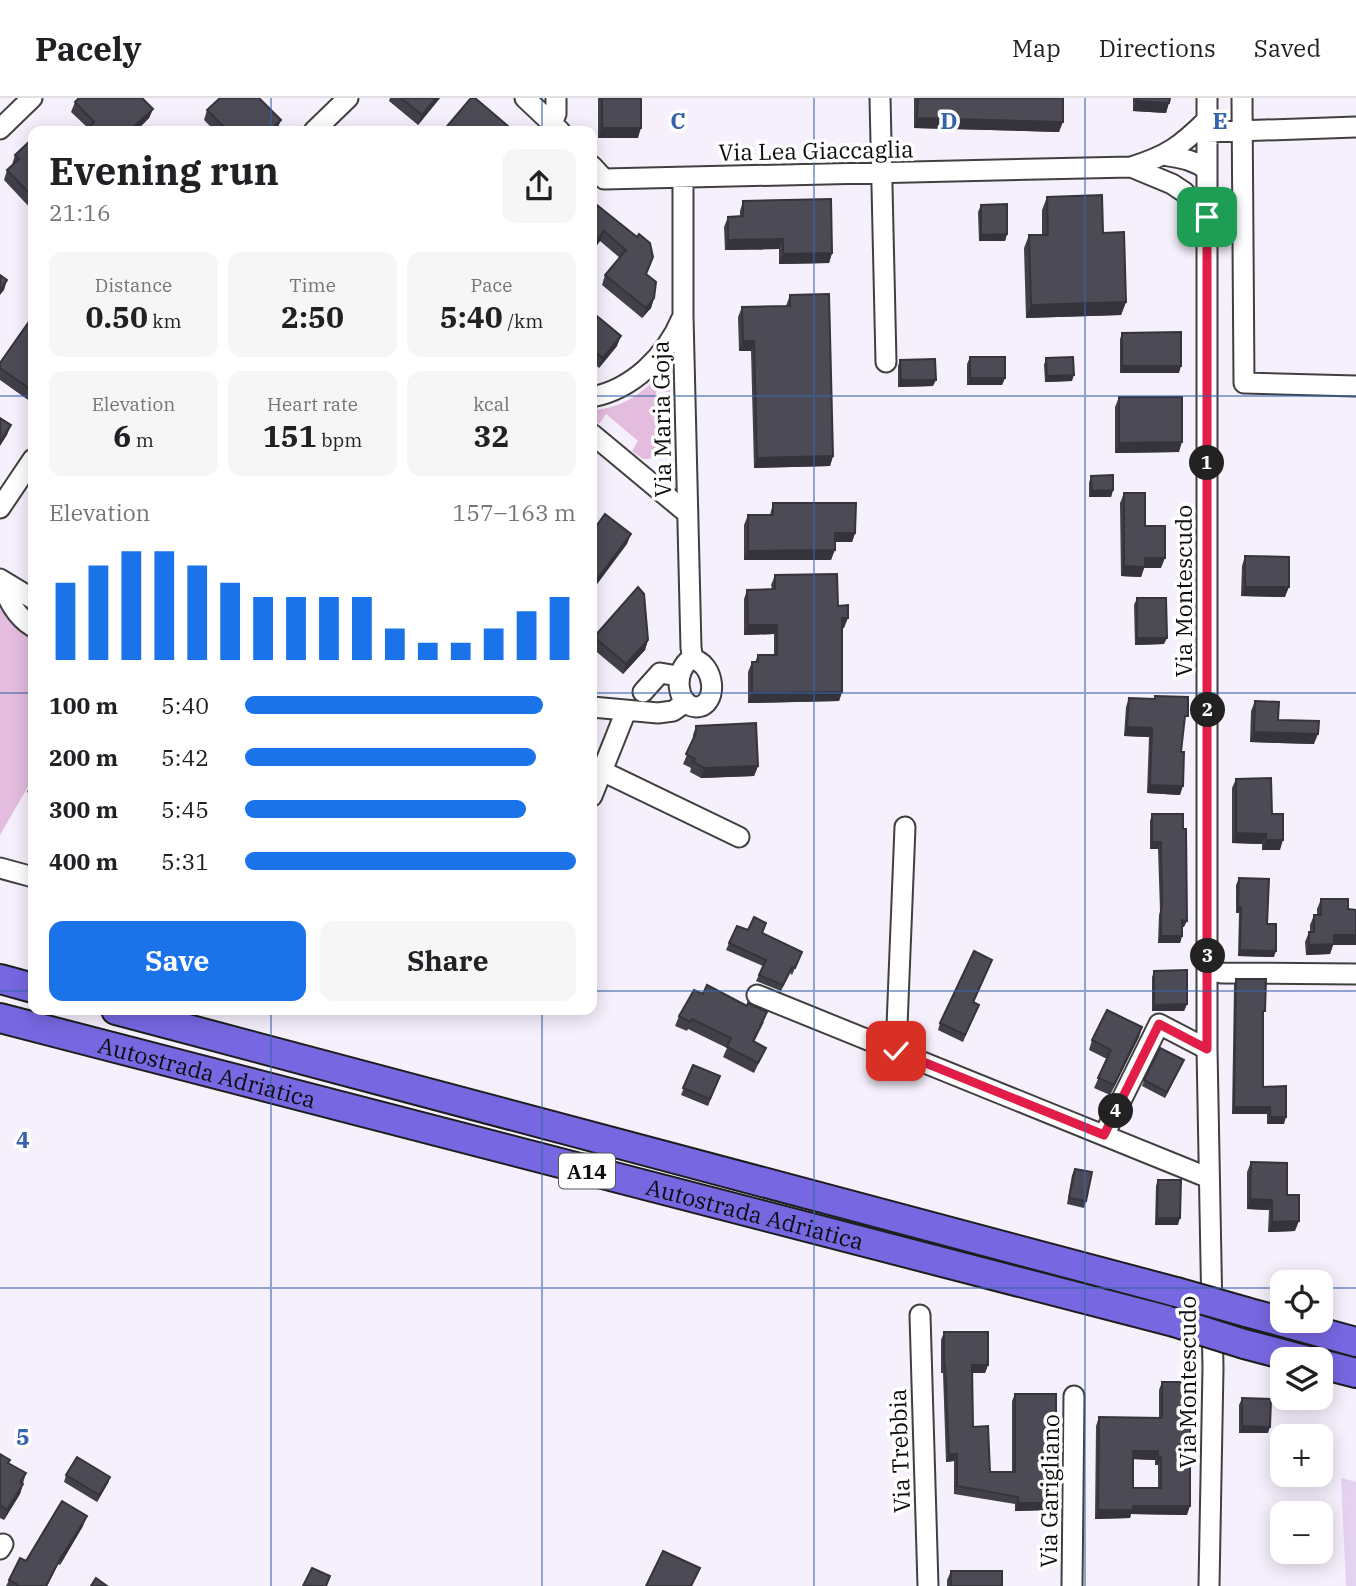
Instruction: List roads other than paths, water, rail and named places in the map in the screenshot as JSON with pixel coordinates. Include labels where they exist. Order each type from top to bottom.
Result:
[{"type":"highway","points":[[0,979],[28,987]]},
{"type":"highway","name":"Autostrada Adriatica","points":[[135,1015],[1356,1342]]},
{"type":"highway","name":"Autostrada Adriatica","points":[[0,1018],[1174,1322],[1270,1351]]},
{"type":"highway","points":[[1333,1367],[1356,1373]]},
{"type":"street","points":[[0,129],[32,98]]},
{"type":"street","points":[[319,126],[348,98]]},
{"type":"street","points":[[525,98],[555,126]]},
{"type":"street","points":[[556,98],[556,126]]},
{"type":"street","points":[[880,98],[886,362]]},
{"type":"street","name":"Via Montescudo","points":[[1207,98],[1207,1049],[1213,1368],[1209,1586]]},
{"type":"street","points":[[1242,98],[1244,383],[1356,386]]},
{"type":"street","points":[[1207,126],[1243,131],[1356,127]]},
{"type":"street","name":"Via Lea Giaccaglia","points":[[597,172],[604,180],[1131,167],[1180,146],[1207,126]]},
{"type":"street","points":[[1163,155],[1190,159],[1207,170]]},
{"type":"street","name":"Via Lea Giaccaglia","points":[[1131,167],[1160,178],[1184,192],[1207,217]]},
{"type":"street","name":"Via Lea Giaccaglia","points":[[1160,178],[1193,176],[1207,170]]},
{"type":"street","name":"Via Maria Goja","points":[[683,178],[687,513],[691,648],[694,659]]},
{"type":"street","points":[[597,396],[623,386],[640,374],[666,348],[683,316]]},
{"type":"street","points":[[597,438],[687,513]]},
{"type":"street","points":[[0,508],[28,466]]},
{"type":"street","points":[[0,580],[28,596]]},
{"type":"street","points":[[0,580],[8,598],[23,621],[28,624]]},
{"type":"street","points":[[694,659],[705,665],[712,682],[708,699],[698,707],[686,702],[678,685],[678,676],[685,663],[694,659]]},
{"type":"street","points":[[643,692],[660,673],[678,676]]},
{"type":"street","points":[[597,708],[659,713],[673,711],[686,702]]},
{"type":"street","points":[[597,785],[626,711]]},
{"type":"street","points":[[603,771],[739,837]]},
{"type":"street","points":[[896,1051],[905,827]]},
{"type":"street","points":[[0,869],[28,876]]},
{"type":"street","points":[[1208,970],[1356,974]]},
{"type":"street","points":[[757,995],[1209,1178]]},
{"type":"street","points":[[1104,1135],[1159,1024],[1207,1049]]},
{"type":"street","name":"Via Trebbia","points":[[920,1315],[928,1586]]},
{"type":"street","name":"Via Garigliano","points":[[1072,1586],[1074,1396]]}]
